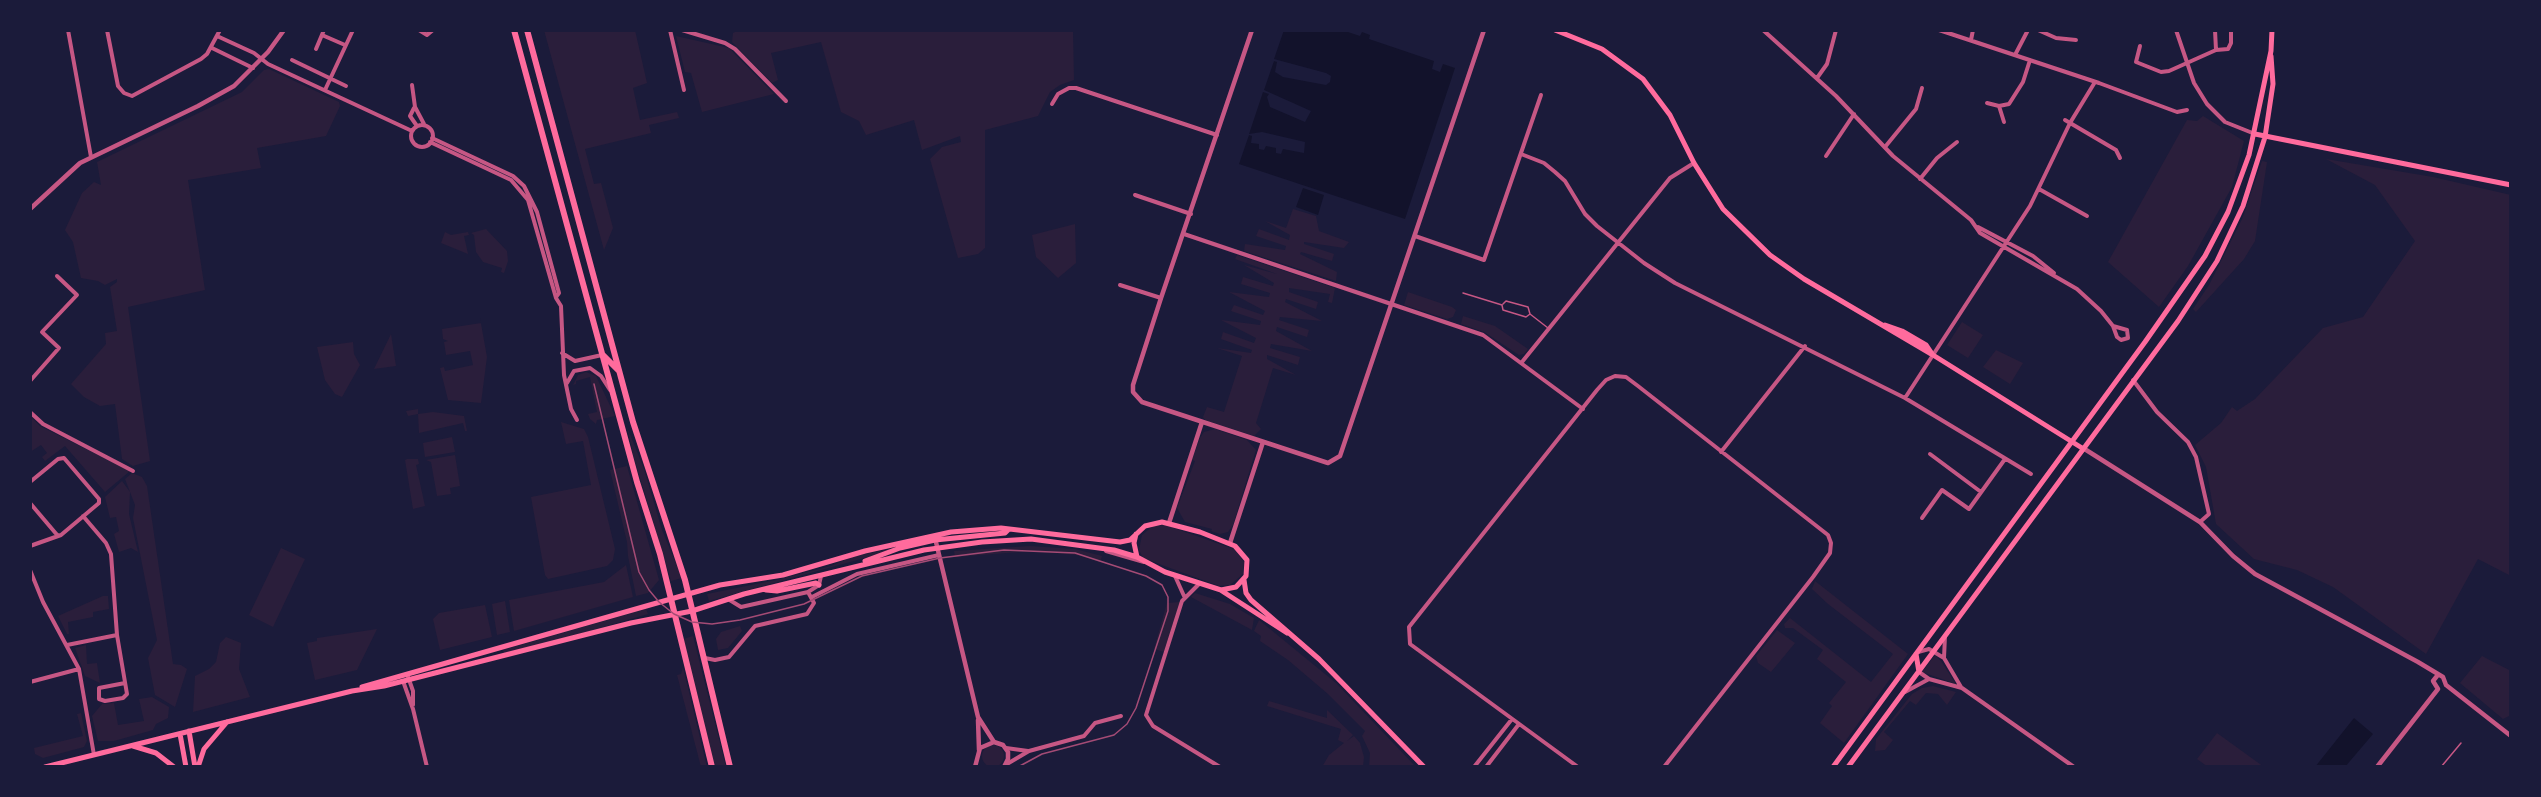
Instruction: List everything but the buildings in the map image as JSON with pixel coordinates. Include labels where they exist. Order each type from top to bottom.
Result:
[{"type":"main road","points":[[514,30],[670,599],[712,767]]},
{"type":"main road","points":[[527,30],[636,432],[688,594],[730,767]]},
{"type":"main road","points":[[1555,30],[1602,49],[1643,79],[1670,115],[1694,163],[1723,209],[1753,241],[1804,279],[1933,355],[2082,448]]},
{"type":"main road","points":[[1848,767],[2178,321],[2217,261],[2244,206],[2265,137],[2273,84],[2272,30]]},
{"type":"main road","points":[[1833,767],[2072,442],[2205,256],[2234,197],[2255,134],[2271,51]]},
{"type":"main road","points":[[2255,134],[2511,185]]},
{"type":"main road","points":[[603,355],[621,374]]},
{"type":"main road","points":[[405,677],[520,641],[688,594],[739,581],[816,567],[865,551],[981,529],[1060,534],[1116,542],[1130,540],[1150,524],[1168,523],[1230,543],[1241,551],[1247,560],[1244,580],[1249,598],[1319,659],[1424,767]]},
{"type":"main road","points":[[1136,534],[1134,543],[1137,557]]},
{"type":"main road","points":[[855,566],[935,537]]},
{"type":"main road","points":[[45,767],[405,677],[631,623],[692,611],[761,589],[937,548],[1031,539],[1100,548],[1137,557],[1175,576],[1221,590],[1230,590],[1244,580]]},
{"type":"main road","points":[[761,589],[777,591],[816,583],[819,585]]},
{"type":"main road","points":[[1221,590],[1291,635]]},
{"type":"main road","points":[[1917,653],[1919,672]]},
{"type":"main road","points":[[196,767],[204,749],[227,722]]},
{"type":"main road","points":[[189,731],[196,767]]},
{"type":"main road","points":[[180,734],[186,767]]},
{"type":"main road","points":[[132,746],[156,753],[174,767]]},
{"type":"street","points":[[68,30],[91,157]]},
{"type":"street","points":[[107,30],[118,86],[127,95],[137,95],[201,59],[212,48],[220,30]]},
{"type":"street","points":[[30,209],[72,169],[91,157],[198,106],[234,86],[262,58],[284,30]]},
{"type":"street","points":[[325,90],[353,30]]},
{"type":"street","points":[[419,30],[427,35],[433,30]]},
{"type":"street","points":[[670,30],[684,90]]},
{"type":"street","points":[[682,30],[725,43],[735,49],[786,101]]},
{"type":"street","points":[[1251,30],[1161,298],[1133,385],[1133,392],[1142,402],[1324,463],[1338,459],[1484,30]]},
{"type":"street","points":[[1763,30],[1817,78],[1920,179],[1978,227],[2054,274],[2095,305],[2113,326],[2119,338],[2128,338],[2127,330],[2113,326]]},
{"type":"street","points":[[1817,78],[1827,64],[1836,30]]},
{"type":"street","points":[[1939,30],[2177,112],[2187,110]]},
{"type":"street","points":[[1971,40],[1973,30]]},
{"type":"street","points":[[2015,55],[2028,30]]},
{"type":"street","points":[[2038,30],[2058,38],[2076,40]]},
{"type":"street","points":[[2058,38],[2059,30]]},
{"type":"street","points":[[2176,30],[2200,96],[2215,114],[2237,129],[2255,134]]},
{"type":"street","points":[[2215,30],[2216,50]]},
{"type":"street","points":[[2140,46],[2136,62],[2148,68],[2169,71],[2216,50],[2228,49],[2231,44],[2231,30]]},
{"type":"street","points":[[316,49],[323,32],[345,45]]},
{"type":"street","points":[[217,36],[262,58],[268,64],[412,131]]},
{"type":"street","points":[[212,48],[252,68]]},
{"type":"street","points":[[292,60],[346,86]]},
{"type":"street","points":[[1987,103],[1999,106],[2009,104],[2018,94],[2030,60]]},
{"type":"street","points":[[1905,398],[2006,244],[2038,189],[2068,121],[2095,82]]},
{"type":"street","points":[[412,85],[414,107],[424,125],[430,129],[431,140]]},
{"type":"street","points":[[1052,104],[1058,94],[1069,88],[1076,88],[1217,135]]},
{"type":"street","points":[[1885,147],[1916,109],[1922,88]]},
{"type":"street","points":[[1415,236],[1484,260],[1541,95]]},
{"type":"street","points":[[1999,106],[2004,122]]},
{"type":"street","points":[[414,107],[410,116],[417,126]]},
{"type":"street","points":[[1826,156],[1854,114]]},
{"type":"street","points":[[2068,121],[2116,150],[2120,158]]},
{"type":"street","points":[[424,125],[417,126],[412,131],[412,140],[416,145],[425,146],[431,140]]},
{"type":"street","points":[[431,140],[518,186],[528,200],[556,297],[560,302],[561,352],[571,410],[577,420]]},
{"type":"street","points":[[1920,179],[1937,158],[1957,142]]},
{"type":"street","points":[[1521,154],[1544,163],[1565,181],[1585,214],[1616,242],[1674,282],[1905,398],[2031,474]]},
{"type":"street","points":[[1522,362],[1616,242],[1670,178],[1694,163]]},
{"type":"street","points":[[2038,189],[2086,216]]},
{"type":"street","points":[[1135,195],[1191,214]]},
{"type":"street","points":[[1184,234],[1483,335],[1583,409]]},
{"type":"street","points":[[30,381],[59,348],[42,332],[77,295],[57,276]]},
{"type":"street","points":[[1120,285],[1161,298]]},
{"type":"street","points":[[1721,452],[1805,346]]},
{"type":"street","points":[[561,352],[575,361],[603,355]]},
{"type":"street","points":[[567,385],[567,378],[574,371],[590,368],[601,376],[615,402]]},
{"type":"street","points":[[1578,767],[1410,644],[1409,627],[1606,380],[1616,376],[1626,377],[1828,535],[1831,543],[1830,553],[1664,767]]},
{"type":"street","points":[[2133,379],[2164,419],[2188,442],[2201,469],[2209,514],[2200,522]]},
{"type":"street","points":[[30,412],[58,433],[133,471]]},
{"type":"street","points":[[1168,523],[1202,422]]},
{"type":"street","points":[[1230,543],[1263,442]]},
{"type":"street","points":[[2082,448],[2200,522],[2233,556],[2255,574],[2443,677],[2446,685],[2511,736]]},
{"type":"street","points":[[1930,454],[1981,492]]},
{"type":"street","points":[[30,482],[58,459],[68,460],[99,499],[99,503],[58,536],[30,546]]},
{"type":"street","points":[[1922,518],[1942,490],[1969,509],[2005,459]]},
{"type":"street","points":[[30,503],[58,536]]},
{"type":"street","points":[[83,516],[106,543],[111,554],[117,635],[125,683],[125,698],[105,701],[99,699],[99,688],[125,683]]},
{"type":"street","points":[[935,537],[978,717],[979,751]]},
{"type":"street","points":[[1100,548],[1143,562]]},
{"type":"street","points":[[813,597],[857,574],[939,555]]},
{"type":"street","points":[[30,570],[43,602],[79,669],[94,755]]},
{"type":"street","points":[[727,599],[741,607],[808,592],[819,585],[821,576]]},
{"type":"street","points":[[1175,576],[1181,583],[1184,597],[1146,715],[1153,726],[1220,767]]},
{"type":"street","points":[[1184,597],[1199,584]]},
{"type":"street","points":[[703,656],[715,660],[729,657],[755,626],[807,614],[814,603],[813,597],[808,592]]},
{"type":"street","points":[[67,645],[117,635]]},
{"type":"street","points":[[1944,658],[1945,636]]},
{"type":"street","points":[[1917,653],[1934,651],[1944,658],[1962,688]]},
{"type":"street","points":[[30,682],[79,669]]},
{"type":"street","points":[[1919,672],[1929,679],[1962,688],[2073,767]]},
{"type":"street","points":[[2438,676],[2433,681],[2438,689]]},
{"type":"street","points":[[405,677],[427,767]]},
{"type":"street","points":[[405,677],[413,709]]},
{"type":"street","points":[[1904,692],[1929,679]]},
{"type":"street","points":[[2377,767],[2435,697],[2438,689],[2446,685]]},
{"type":"street","points":[[1005,766],[1029,751],[1084,736],[1095,723],[1121,716]]},
{"type":"street","points":[[978,717],[994,742],[1006,748],[1029,751]]},
{"type":"street","points":[[1474,767],[1512,719]]},
{"type":"street","points":[[1486,767],[1518,724]]},
{"type":"street","points":[[975,767],[983,745],[994,742]]},
{"type":"street","points":[[1005,766],[1008,756],[1006,748]]},
{"type":"street","points":[[977,757],[981,767]]},
{"type":"lane","points":[[1463,294],[1502,305]]},
{"type":"lane","points":[[1502,305],[1506,301],[1528,307],[1530,314],[1549,328]]},
{"type":"lane","points":[[1502,305],[1503,310],[1526,317],[1530,314]]},
{"type":"lane","points":[[2441,767],[2461,743]]},
{"type":"shaded area","points":[[544,30],[635,30],[647,83],[633,88],[640,120],[677,112],[679,118],[649,125],[651,133],[585,149],[594,184],[601,183],[613,228],[604,250]]},
{"type":"shaded area","points":[[739,30],[1073,30],[1074,80],[1050,92],[1038,116],[985,130],[985,248],[978,254],[958,258],[930,159],[942,147],[961,142],[960,136],[922,150],[914,120],[866,135],[859,121],[841,112],[821,42],[771,53],[778,80],[772,83],[732,42],[733,33]]},
{"type":"shaded area","points":[[1284,30],[1342,30],[1360,36],[1362,32],[1370,35],[1369,39],[1434,61],[1432,69],[1440,72],[1443,64],[1455,68],[1405,219],[1239,164],[1249,135],[1252,136],[1251,143],[1259,144],[1259,149],[1264,150],[1266,146],[1276,148],[1276,153],[1281,154],[1283,149],[1304,153],[1305,142],[1262,132],[1249,134],[1263,92],[1269,94],[1267,97],[1270,107],[1305,122],[1311,111],[1264,90],[1274,61],[1277,62],[1275,72],[1283,77],[1326,85],[1330,82],[1331,76],[1326,73],[1274,59]]},
{"type":"shaded area","points":[[676,36],[729,48],[774,94],[702,112],[691,73],[685,72]]},
{"type":"shaded area","points":[[269,69],[339,102],[340,106],[326,136],[257,148],[261,168],[188,180],[205,290],[128,307],[150,461],[133,466],[122,459],[115,404],[100,406],[84,397],[71,384],[106,344],[105,333],[117,331],[110,287],[117,282],[117,279],[105,285],[98,281],[81,278],[73,242],[65,230],[82,193],[94,182],[101,185],[97,162],[242,92],[264,70]]},
{"type":"shaded area","points":[[2203,116],[2244,141],[2232,187],[2188,266],[2159,307],[2108,262],[2187,120],[2197,121]]},
{"type":"shaded area","points":[[2326,159],[2433,177],[2511,195],[2511,576],[2478,559],[2426,654],[2333,587],[2297,570],[2254,559],[2216,524],[2206,467],[2195,445],[2221,423],[2232,407],[2237,411],[2255,399],[2323,328],[2363,317],[2415,241],[2375,185]]},
{"type":"shaded area","points":[[2262,161],[2267,162],[2255,241],[2244,259],[2196,312],[2193,309],[2209,285],[2242,219]]},
{"type":"shaded area","points":[[1303,188],[1324,195],[1318,215],[1296,207]]},
{"type":"shaded area","points":[[1293,209],[1316,216],[1319,231],[1349,242],[1344,248],[1304,242],[1304,244],[1334,254],[1332,261],[1301,252],[1300,254],[1337,272],[1336,281],[1244,251],[1245,244],[1285,250],[1286,246],[1256,236],[1259,229],[1289,240],[1290,235],[1265,221],[1286,228]]},
{"type":"shaded area","points":[[1075,224],[1076,263],[1058,278],[1036,257],[1032,235]]},
{"type":"shaded area","points":[[486,229],[507,251],[508,261],[504,273],[501,272],[502,268],[483,262],[476,252],[474,235],[471,233]]},
{"type":"shaded area","points":[[445,232],[451,235],[468,232],[469,235],[464,236],[468,254],[441,243]]},
{"type":"shaded area","points":[[1237,255],[1335,288],[1332,303],[1328,302],[1330,294],[1289,288],[1289,292],[1318,302],[1316,309],[1286,299],[1285,302],[1322,321],[1280,317],[1279,320],[1309,330],[1307,337],[1277,327],[1276,331],[1312,351],[1271,344],[1270,348],[1300,357],[1298,365],[1267,355],[1267,359],[1296,375],[1273,368],[1256,423],[1261,429],[1254,436],[1205,420],[1203,417],[1207,407],[1224,412],[1242,356],[1217,348],[1251,353],[1252,350],[1221,339],[1223,332],[1254,343],[1256,338],[1221,320],[1260,325],[1261,321],[1231,311],[1234,305],[1263,315],[1265,311],[1229,292],[1269,297],[1270,293],[1241,284],[1243,277],[1273,286],[1274,283],[1244,265],[1277,274],[1235,259]]},
{"type":"shaded area","points":[[1408,292],[1452,307],[1456,310],[1453,317],[1447,319],[1404,305]]},
{"type":"shaded area","points":[[1463,316],[1495,326],[1528,349],[1524,354],[1519,355],[1484,332],[1461,324]]},
{"type":"shaded area","points":[[1962,322],[1983,335],[1968,358],[1947,345]]},
{"type":"shaded area","points":[[481,323],[487,357],[481,403],[448,400],[440,368],[444,367],[445,371],[473,365],[470,351],[446,355],[444,342],[448,341],[443,339],[442,329]]},
{"type":"shaded area","points":[[391,334],[396,366],[374,369]]},
{"type":"shaded area","points":[[353,342],[354,354],[360,365],[342,397],[335,394],[325,380],[317,347]]},
{"type":"shaded area","points":[[1996,350],[2023,363],[2010,384],[1983,367]]},
{"type":"shaded area","points":[[586,372],[596,376],[615,416],[597,420],[596,424],[588,414],[597,412],[590,377],[576,381],[573,385],[578,375]]},
{"type":"shaded area","points":[[418,409],[418,414],[408,416],[406,411]]},
{"type":"shaded area","points":[[433,412],[464,416],[467,431],[463,423],[419,433],[418,414]]},
{"type":"shaded area","points":[[30,416],[40,426],[130,471],[105,492],[65,446],[45,461],[42,457],[47,453],[41,445],[30,452]]},
{"type":"shaded area","points":[[561,422],[584,429],[588,437],[615,549],[613,560],[607,566],[548,579],[545,575],[531,497],[591,485],[583,441],[566,444]]},
{"type":"shaded area","points":[[627,427],[644,469],[662,530],[682,578],[671,581],[633,455]]},
{"type":"shaded area","points":[[1215,429],[1247,440],[1256,450],[1233,525],[1228,532],[1220,534],[1211,531],[1212,529],[1185,522],[1177,508],[1195,461],[1192,460],[1200,438],[1204,432]]},
{"type":"shaded area","points":[[452,437],[455,452],[425,457],[423,443]]},
{"type":"shaded area","points":[[455,455],[460,486],[450,488],[451,494],[437,496],[431,462],[426,460]]},
{"type":"shaded area","points":[[418,459],[419,464],[416,465],[425,506],[413,509],[405,460]]},
{"type":"shaded area","points":[[627,466],[659,580],[648,593],[636,596],[627,542],[610,470]]},
{"type":"shaded area","points":[[132,473],[142,477],[147,486],[173,664],[187,669],[175,707],[155,695],[148,658],[157,640],[133,518],[135,505],[125,479]]},
{"type":"shaded area","points":[[122,481],[130,492],[129,514],[138,552],[131,548],[119,552],[114,534],[119,531],[116,517],[110,518],[105,497]]},
{"type":"shaded area","points":[[1165,525],[1234,549],[1244,562],[1243,574],[1230,585],[1219,586],[1143,558],[1139,550],[1142,535],[1153,526]]},
{"type":"shaded area","points":[[919,543],[709,601],[707,594],[776,580],[831,566],[851,557]]},
{"type":"shaded area","points":[[1030,546],[1075,549],[1102,556],[1100,562],[1077,555],[1033,551],[955,557],[954,551]]},
{"type":"shaded area","points":[[281,548],[305,559],[273,627],[249,615]]},
{"type":"shaded area","points":[[626,565],[633,597],[514,631],[509,600],[604,582]]},
{"type":"shaded area","points":[[1815,581],[1908,654],[1844,743],[1820,723],[1832,706],[1829,703],[1846,682],[1817,659],[1823,650],[1793,628],[1785,628],[1784,624],[1790,618],[1871,682],[1893,654],[1828,604],[1812,589]]},
{"type":"shaded area","points":[[1195,593],[1230,604],[1254,618],[1252,630],[1191,597]]},
{"type":"shaded area","points":[[103,596],[108,596],[109,609],[93,612],[93,617],[68,622],[69,634],[67,634],[58,616]]},
{"type":"shaded area","points":[[505,601],[510,632],[497,635],[492,604]]},
{"type":"shaded area","points":[[1180,602],[1164,652],[1154,649],[1167,603]]},
{"type":"shaded area","points":[[485,605],[492,637],[440,650],[433,619],[439,613]]},
{"type":"shaded area","points":[[646,609],[648,614],[566,638],[504,653],[503,650]]},
{"type":"shaded area","points":[[1259,620],[1336,683],[1416,767],[1369,767],[1370,753],[1362,736],[1365,731],[1328,694],[1288,660],[1260,641],[1261,636],[1254,631]]},
{"type":"shaded area","points":[[740,626],[742,631],[728,648],[718,650],[716,639],[721,632]]},
{"type":"shaded area","points":[[377,629],[357,670],[315,680],[307,643],[317,641],[317,638]]},
{"type":"shaded area","points":[[1777,630],[1795,643],[1771,672],[1758,663],[1756,656]]},
{"type":"shaded area","points":[[693,636],[726,767],[715,767],[697,698],[683,639]]},
{"type":"shaded area","points":[[226,637],[241,643],[239,669],[250,697],[193,712],[195,676],[209,669],[216,662],[220,643]]},
{"type":"shaded area","points":[[86,645],[87,664],[97,663],[100,683],[85,676],[75,648]]},
{"type":"shaded area","points":[[1935,655],[1941,661],[1956,684],[1922,672]]},
{"type":"shaded area","points":[[2482,656],[2511,671],[2511,715],[2503,719],[2460,683]]},
{"type":"shaded area","points":[[683,667],[707,767],[701,767],[677,675],[681,674]]},
{"type":"shaded area","points":[[1933,686],[1956,692],[1947,705],[1938,694],[1926,693],[1916,705],[1910,701],[1884,732],[1893,740],[1885,750],[1875,751],[1876,739],[1912,694],[1922,688]]},
{"type":"shaded area","points":[[152,697],[169,707],[168,718],[156,724],[153,730],[114,741],[98,741],[92,716],[102,704],[114,703],[118,725],[144,721],[139,699]]},
{"type":"shaded area","points":[[1269,701],[1327,718],[1327,710],[1353,735],[1347,741],[1354,736],[1360,743],[1364,757],[1363,767],[1322,767],[1329,755],[1344,743],[1338,740],[1341,729],[1267,706]]},
{"type":"shaded area","points":[[81,713],[87,741],[84,747],[43,758],[35,754],[34,748],[83,736],[77,714]]},
{"type":"shaded area","points":[[2354,718],[2373,734],[2345,767],[2315,767]]},
{"type":"shaded area","points":[[2217,733],[2264,767],[2208,767],[2197,759]]},
{"type":"shaded area","points":[[989,745],[997,745],[1004,752],[1004,760],[997,767],[989,767],[982,760],[982,752]]},
{"type":"tram line","points":[[594,384],[639,572],[659,602],[674,614],[692,622],[712,624],[740,620],[804,604],[862,576],[940,558],[1004,550],[1075,553],[1146,576],[1162,585],[1168,597],[1168,611],[1136,708],[1127,724],[1114,735],[1042,754],[1018,767]]}]
